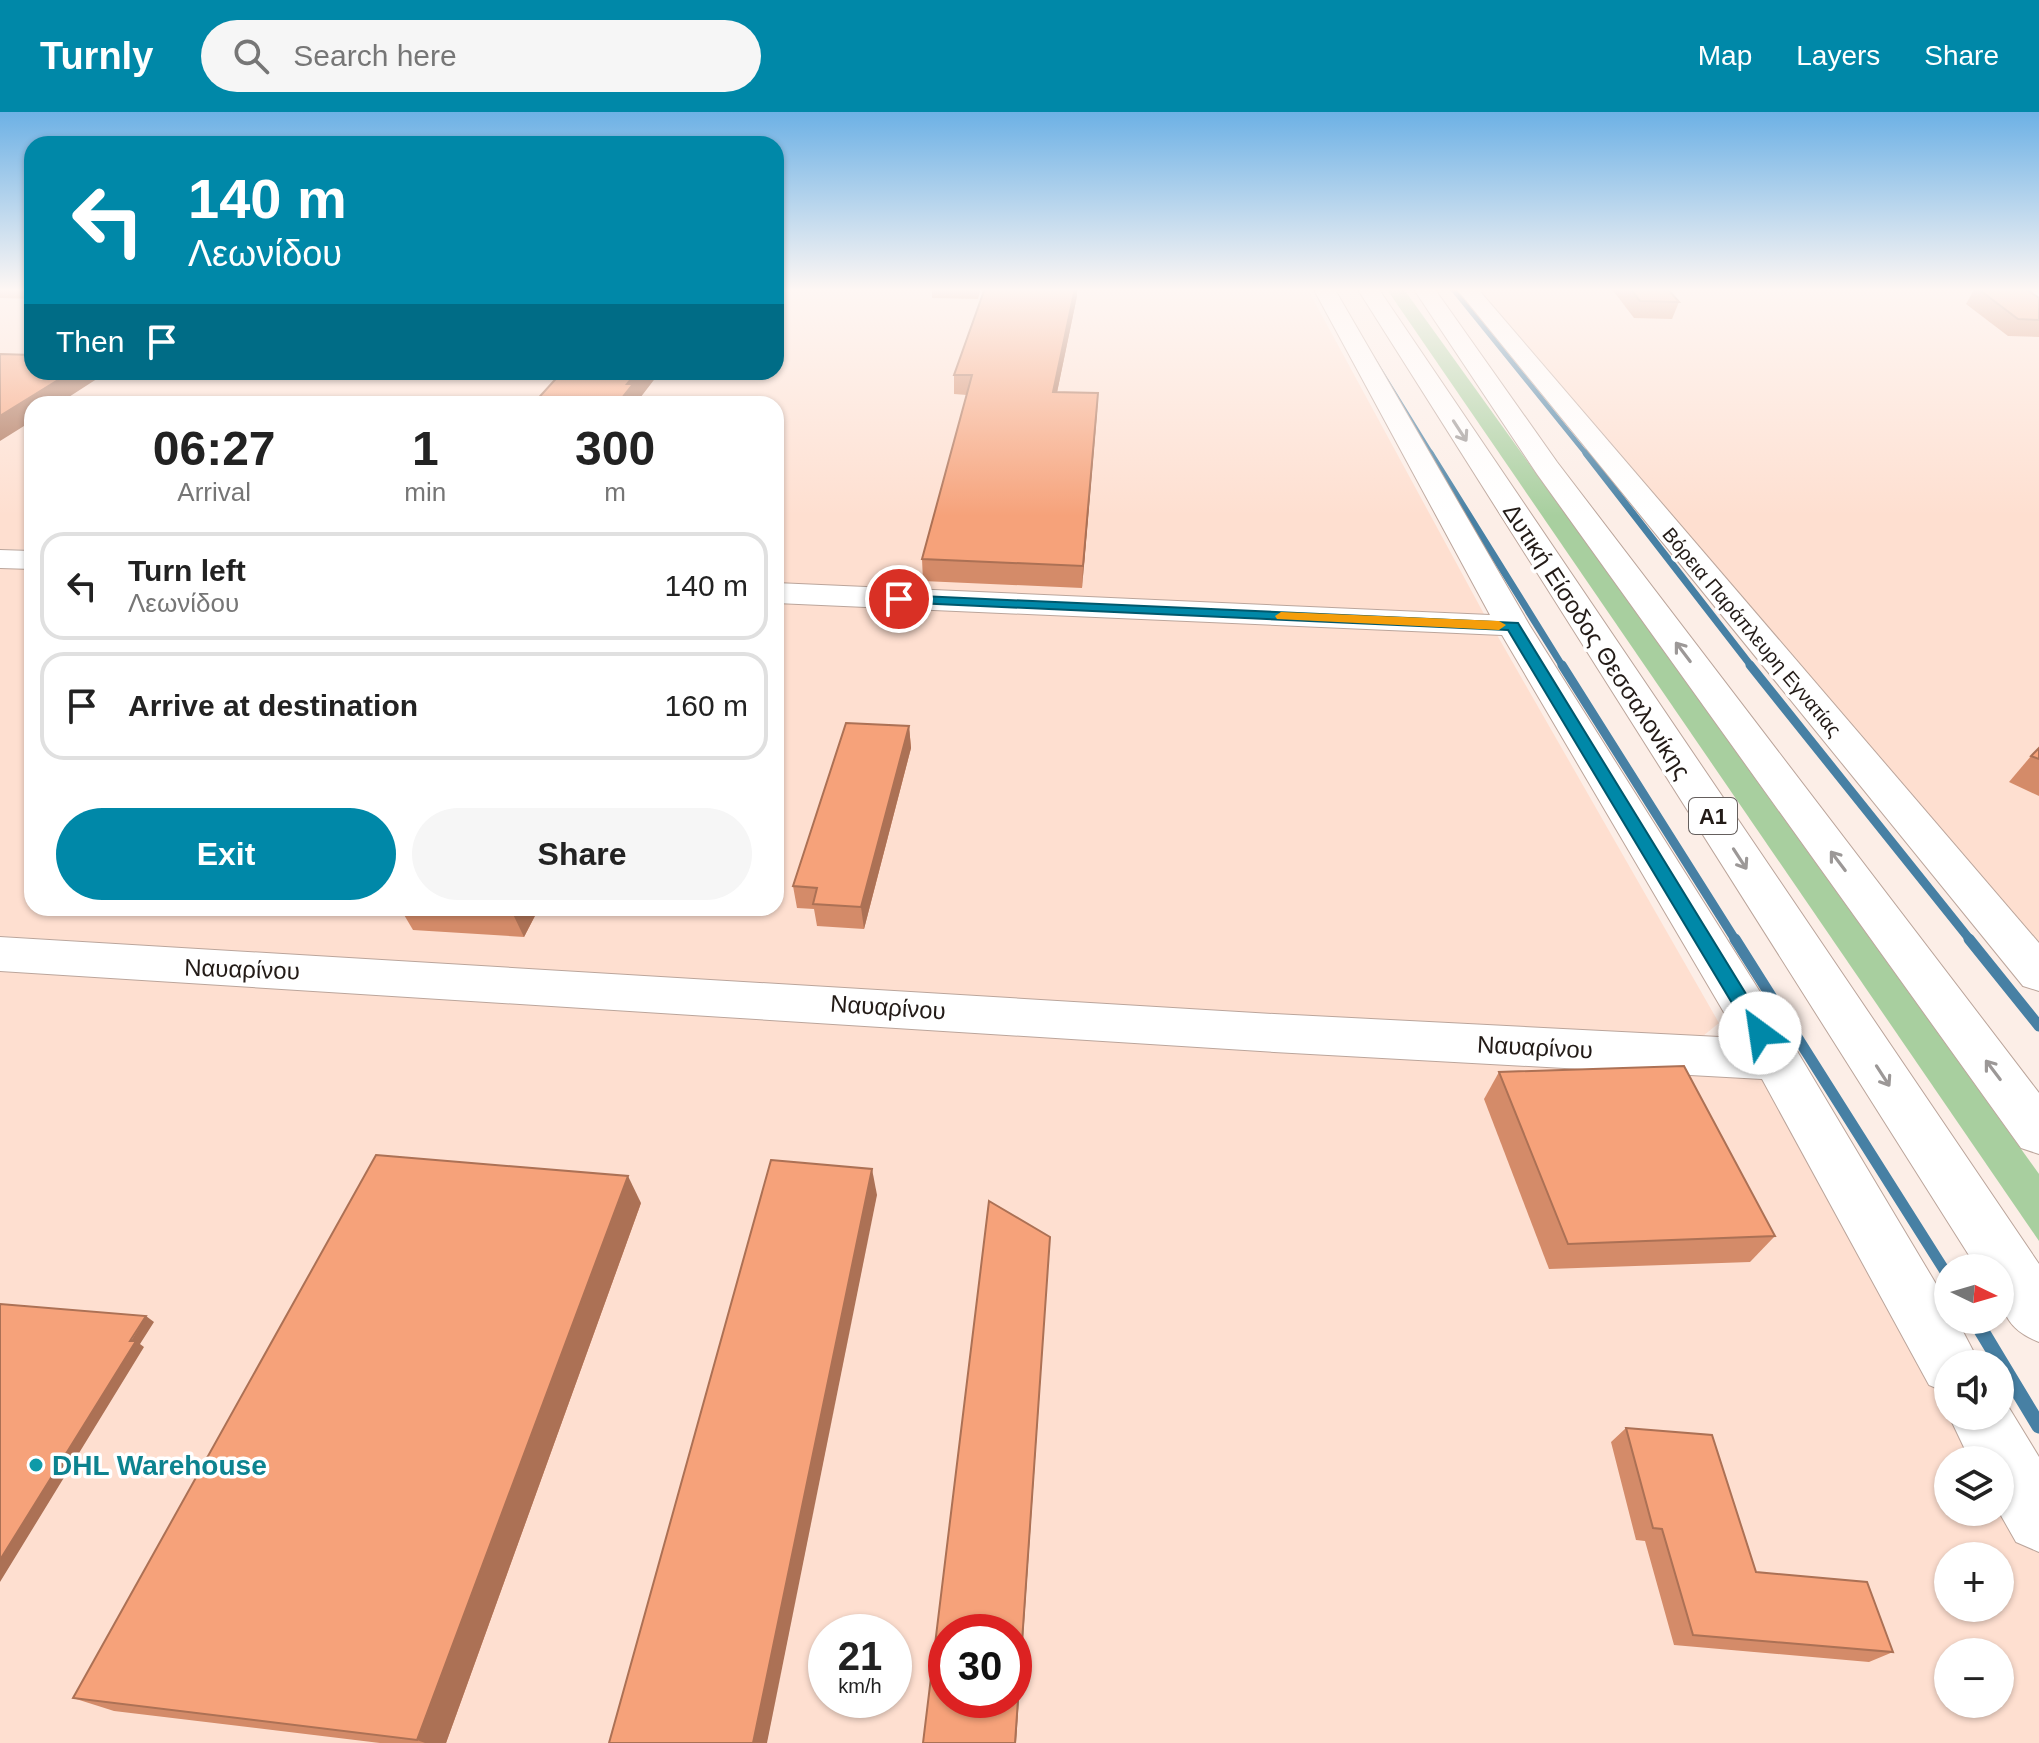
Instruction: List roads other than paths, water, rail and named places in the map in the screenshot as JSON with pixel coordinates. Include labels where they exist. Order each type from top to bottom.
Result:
[{"type":"main road","points":[[1366,364],[1513,626],[1777,1060],[1942,1350]]},
{"type":"main road","name":"Δυτική Είσοδος Θεσσαλονίκης","points":[[1417,364],[2039,1314]]},
{"type":"main road","points":[[1475,364],[1547,468],[2039,1132]]},
{"type":"main road","name":"Βόρεια Παράπλευρη Εγνατίας","points":[[1530,364],[2039,974]]},
{"type":"main road","points":[[0,559],[24,560]]},
{"type":"main road","points":[[784,593],[1513,626]]},
{"type":"main road","name":"Ναυαρίνου","points":[[0,954],[1274,1033],[1777,1060]]},
{"type":"main road","points":[[1988,1430],[2039,1519]]},
{"type":"waterway","points":[[1376,364],[1432,455]]},
{"type":"waterway","points":[[1514,364],[1587,455]]},
{"type":"waterway","points":[[1430,453],[1563,667]]},
{"type":"waterway","points":[[1586,453],[1752,667]]},
{"type":"waterway","points":[[1562,665],[1736,941]]},
{"type":"waterway","points":[[1750,665],[1971,941]]},
{"type":"waterway","points":[[1735,939],[1934,1254]]},
{"type":"waterway","points":[[1969,939],[2039,1026]]},
{"type":"waterway","points":[[1983,1334],[2039,1426]]},
{"type":"place","name":"DHL Warehouse","points":[[36,1465]]}]
